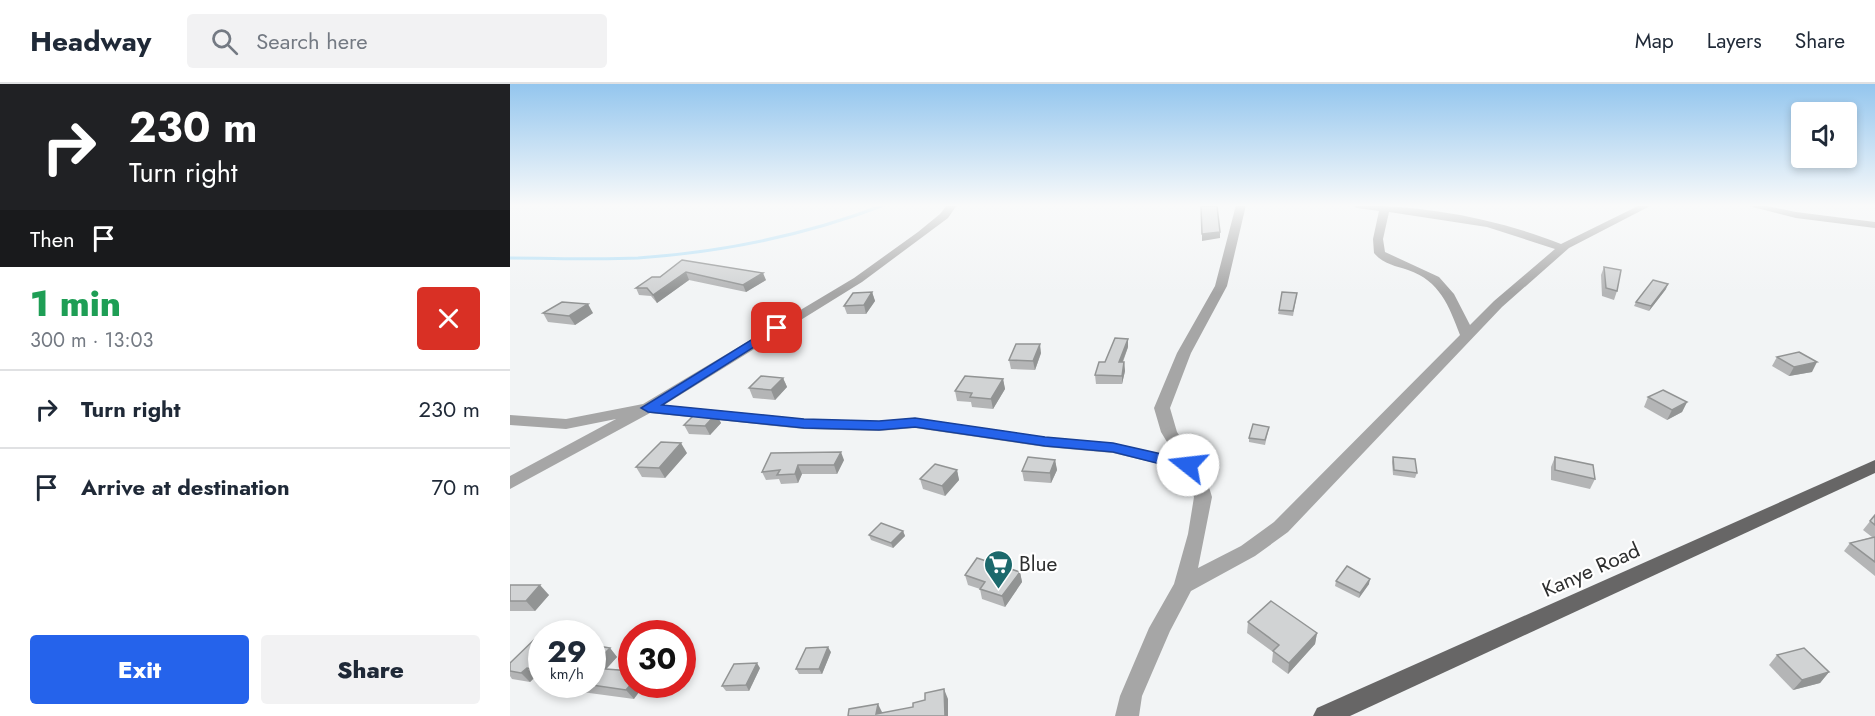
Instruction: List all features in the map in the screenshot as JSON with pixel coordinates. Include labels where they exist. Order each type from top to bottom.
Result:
[{"type":"main road","name":"Kanye Road","points":[[1326,716],[1875,466]]},
{"type":"street","points":[[510,483],[648,408],[858,280],[920,234]]},
{"type":"street","points":[[1127,716],[1131,696],[1160,628],[1184,585],[1197,534],[1203,497],[1197,477],[1169,432],[1162,408],[1184,352],[1221,286],[1234,234]]},
{"type":"street","points":[[1379,234],[1380,253],[1392,261],[1439,280],[1454,302],[1467,335]]},
{"type":"street","points":[[1527,234],[1562,248]]},
{"type":"street","points":[[1184,585],[1248,551],[1281,527],[1498,304],[1562,248],[1589,234]]},
{"type":"street","points":[[510,420],[566,424],[648,408],[804,424],[879,426],[915,423],[1045,442],[1113,448],[1188,465]]},
{"type":"building","points":[[682,260],[763,273],[743,285],[686,272],[653,295],[647,288],[636,288],[652,277],[660,277]]},
{"type":"building","points":[[1604,267],[1621,270],[1617,291],[1606,288]]},
{"type":"building","points":[[1653,280],[1668,284],[1651,306],[1636,302]]},
{"type":"building","points":[[872,292],[864,305],[844,306],[853,293]]},
{"type":"building","points":[[1282,292],[1297,293],[1293,311],[1279,310]]},
{"type":"building","points":[[562,302],[588,304],[569,316],[543,313]]},
{"type":"building","points":[[1115,338],[1128,339],[1119,362],[1124,362],[1122,376],[1095,375],[1099,362],[1105,362]]},
{"type":"building","points":[[1016,344],[1040,344],[1033,361],[1009,360]]},
{"type":"building","points":[[1799,352],[1817,362],[1794,367],[1777,357]]},
{"type":"building","points":[[761,376],[783,378],[771,390],[749,388]]},
{"type":"building","points":[[965,376],[1003,379],[991,399],[970,397],[972,393],[955,391]]},
{"type":"building","points":[[1663,390],[1687,402],[1672,410],[1648,397]]},
{"type":"building","points":[[696,413],[716,414],[705,426],[684,425]]},
{"type":"building","points":[[1253,424],[1269,427],[1265,440],[1249,438]]},
{"type":"building","points":[[661,442],[681,443],[659,468],[636,467]]},
{"type":"building","points":[[841,452],[834,465],[798,465],[795,474],[777,475],[780,470],[762,472],[771,453]]},
{"type":"building","points":[[1028,457],[1055,460],[1050,473],[1022,471]]},
{"type":"building","points":[[1393,457],[1415,459],[1417,473],[1394,470]]},
{"type":"building","points":[[1555,457],[1593,465],[1595,479],[1555,470]]},
{"type":"building","points":[[935,464],[957,470],[942,486],[920,479]]},
{"type":"building","points":[[1875,515],[1875,525],[1870,521]]},
{"type":"building","points":[[881,523],[903,531],[891,543],[869,535]]},
{"type":"building","points":[[1875,537],[1875,562],[1850,543]]},
{"type":"building","points":[[977,558],[1020,572],[1002,596],[980,589],[985,582],[965,575]]},
{"type":"building","points":[[1347,566],[1370,579],[1360,593],[1336,581]]},
{"type":"building","points":[[510,585],[540,585],[526,601],[510,601]]},
{"type":"building","points":[[1271,601],[1317,633],[1289,663],[1273,651],[1279,645],[1248,622]]},
{"type":"building","points":[[528,646],[528,668],[521,673],[510,671],[510,663]]},
{"type":"building","points":[[828,647],[819,669],[796,669],[806,648]]},
{"type":"building","points":[[1804,648],[1829,672],[1802,680],[1777,655]]},
{"type":"building","points":[[757,663],[746,685],[722,686],[734,664]]},
{"type":"building","points":[[606,669],[618,670],[618,689],[606,687]]},
{"type":"building","points":[[944,689],[945,716],[848,716],[849,709],[878,704],[876,714],[913,707],[913,703],[925,700],[925,693]]},
{"type":"waterway","points":[[510,258],[638,258],[732,247],[787,234]]},
{"type":"place","name":"Blue","points":[[998,590]]},
{"type":"route","points":[[777,328],[648,408],[678,409],[804,424],[879,426],[915,423],[1045,442],[1113,448],[1188,465]]}]
